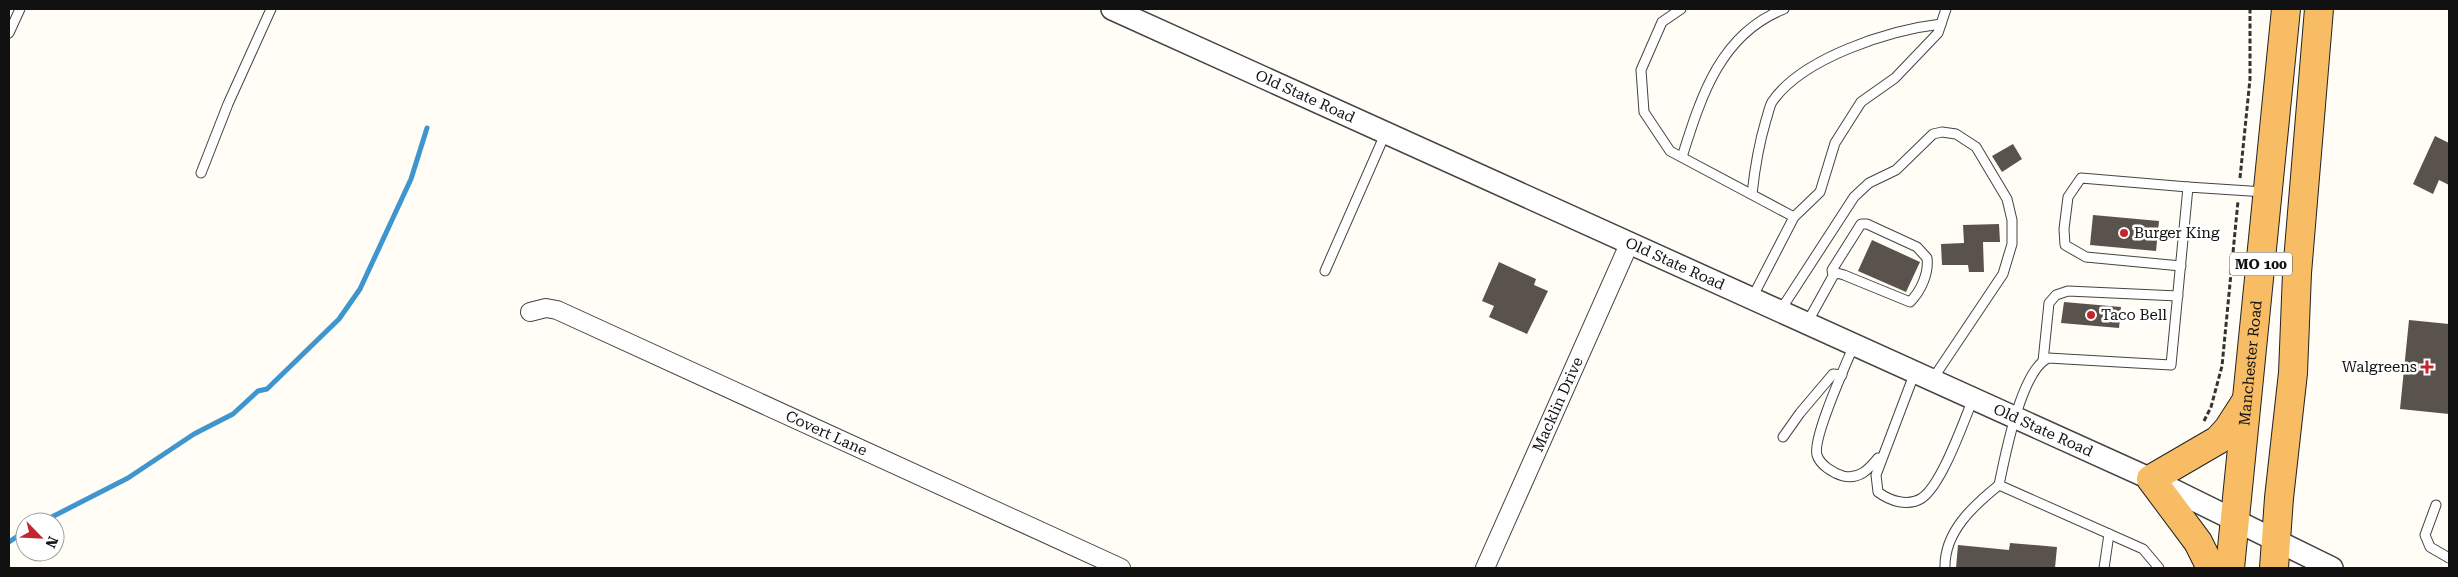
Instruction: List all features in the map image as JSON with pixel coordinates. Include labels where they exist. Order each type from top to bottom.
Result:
[{"type":"highway","name":"Manchester Road","points":[[2230,568],[2286,9]]},
{"type":"highway","name":"MO 100","points":[[2274,568],[2293,373],[2298,273],[2319,9]]},
{"type":"highway","points":[[2211,568],[2198,542],[2152,479],[2218,440],[2228,429],[2248,398]]},
{"type":"street","name":"Old State Road","points":[[1112,9],[2152,479],[2332,568]]},
{"type":"street","name":"Macklin Drive","points":[[1485,568],[1630,242]]},
{"type":"street","name":"Covert Lane","points":[[530,312],[546,308],[557,310],[1121,568]]},
{"type":"lane","points":[[9,34],[20,9]]},
{"type":"lane","points":[[201,173],[228,104],[270,9]]},
{"type":"lane","points":[[1681,9],[1662,22],[1641,70],[1644,112],[1670,151],[1794,216]]},
{"type":"lane","points":[[1682,157],[1708,85],[1728,49],[1756,24],[1784,9]]},
{"type":"lane","points":[[1752,298],[1794,216],[1820,192],[1835,143],[1861,102],[1895,78],[1938,33],[1946,9]]},
{"type":"lane","points":[[1752,194],[1756,154],[1772,103],[1793,79],[1849,48],[1911,28],[1940,24]]},
{"type":"lane","points":[[1325,271],[1386,132]]},
{"type":"lane","points":[[1780,310],[1854,197],[1869,183],[1896,170],[1933,134],[1942,132],[1956,134],[1976,147],[2007,199],[2012,220],[2012,244],[2003,274],[1923,376],[1884,450],[1876,475],[1878,492],[1891,500],[1917,500],[1924,497],[1937,478],[1956,441],[1973,399]]},
{"type":"lane","points":[[2181,266],[2086,257],[2065,245],[2064,229],[2068,197],[2081,178],[2268,192]]},
{"type":"lane","points":[[1945,568],[1947,550],[1959,525],[1974,506],[1998,485],[2014,417],[2035,371],[2043,361],[2048,358],[2171,366],[2188,187]]},
{"type":"lane","points":[[1806,323],[1833,276],[1838,273],[1910,302],[1918,293],[1927,273],[1927,258],[1917,247],[1867,224],[1861,224],[1832,270],[1833,276]]},
{"type":"lane","points":[[2043,361],[2049,303],[2056,295],[2068,290],[2178,296]]},
{"type":"lane","points":[[1854,344],[1816,443],[1816,454],[1821,462],[1838,474],[1854,478],[1870,468],[1884,450]]},
{"type":"lane","points":[[1783,437],[1800,413],[1833,374],[1842,375]]},
{"type":"lane","points":[[1998,485],[2143,549],[2159,568]]},
{"type":"lane","points":[[2436,505],[2425,535],[2430,547],[2449,558]]},
{"type":"lane","points":[[2104,568],[2108,534]]},
{"type":"path","points":[[2240,174],[2250,79],[2250,9]]},
{"type":"path","points":[[2202,423],[2211,407],[2222,366],[2236,220]]},
{"type":"building","points":[[2435,136],[2449,143],[2449,185],[2439,180],[2433,194],[2413,184]]},
{"type":"building","points":[[2013,144],[2022,159],[2002,172],[1992,156]]},
{"type":"building","name":"Burger King","points":[[2093,215],[2159,221],[2156,251],[2090,245]]},
{"type":"building","points":[[1999,224],[2000,242],[1983,242],[1984,272],[1969,272],[1968,265],[1942,265],[1941,244],[1964,243],[1963,225]]},
{"type":"building","points":[[1872,240],[1920,262],[1906,292],[1858,271]]},
{"type":"building","points":[[1499,262],[1536,279],[1534,285],[1548,291],[1527,334],[1489,317],[1494,306],[1482,301]]},
{"type":"building","name":"Taco Bell","points":[[2064,302],[2121,307],[2119,328],[2061,323]]},
{"type":"building","name":"Walgreens","points":[[2409,320],[2449,324],[2449,414],[2400,409]]},
{"type":"building","points":[[2010,543],[2057,547],[2055,568],[1956,568],[1958,545],[2009,550]]},
{"type":"waterway","points":[[62,512],[128,478],[194,434],[233,414],[258,391],[267,389],[339,319],[360,289],[411,179],[427,128]]},
{"type":"waterway","points":[[9,542],[15,538]]},
{"type":"place","name":"Burger King","points":[[2124,233]]},
{"type":"place","name":"Taco Bell","points":[[2091,315]]},
{"type":"place","name":"Walgreens","points":[[2427,367]]}]
